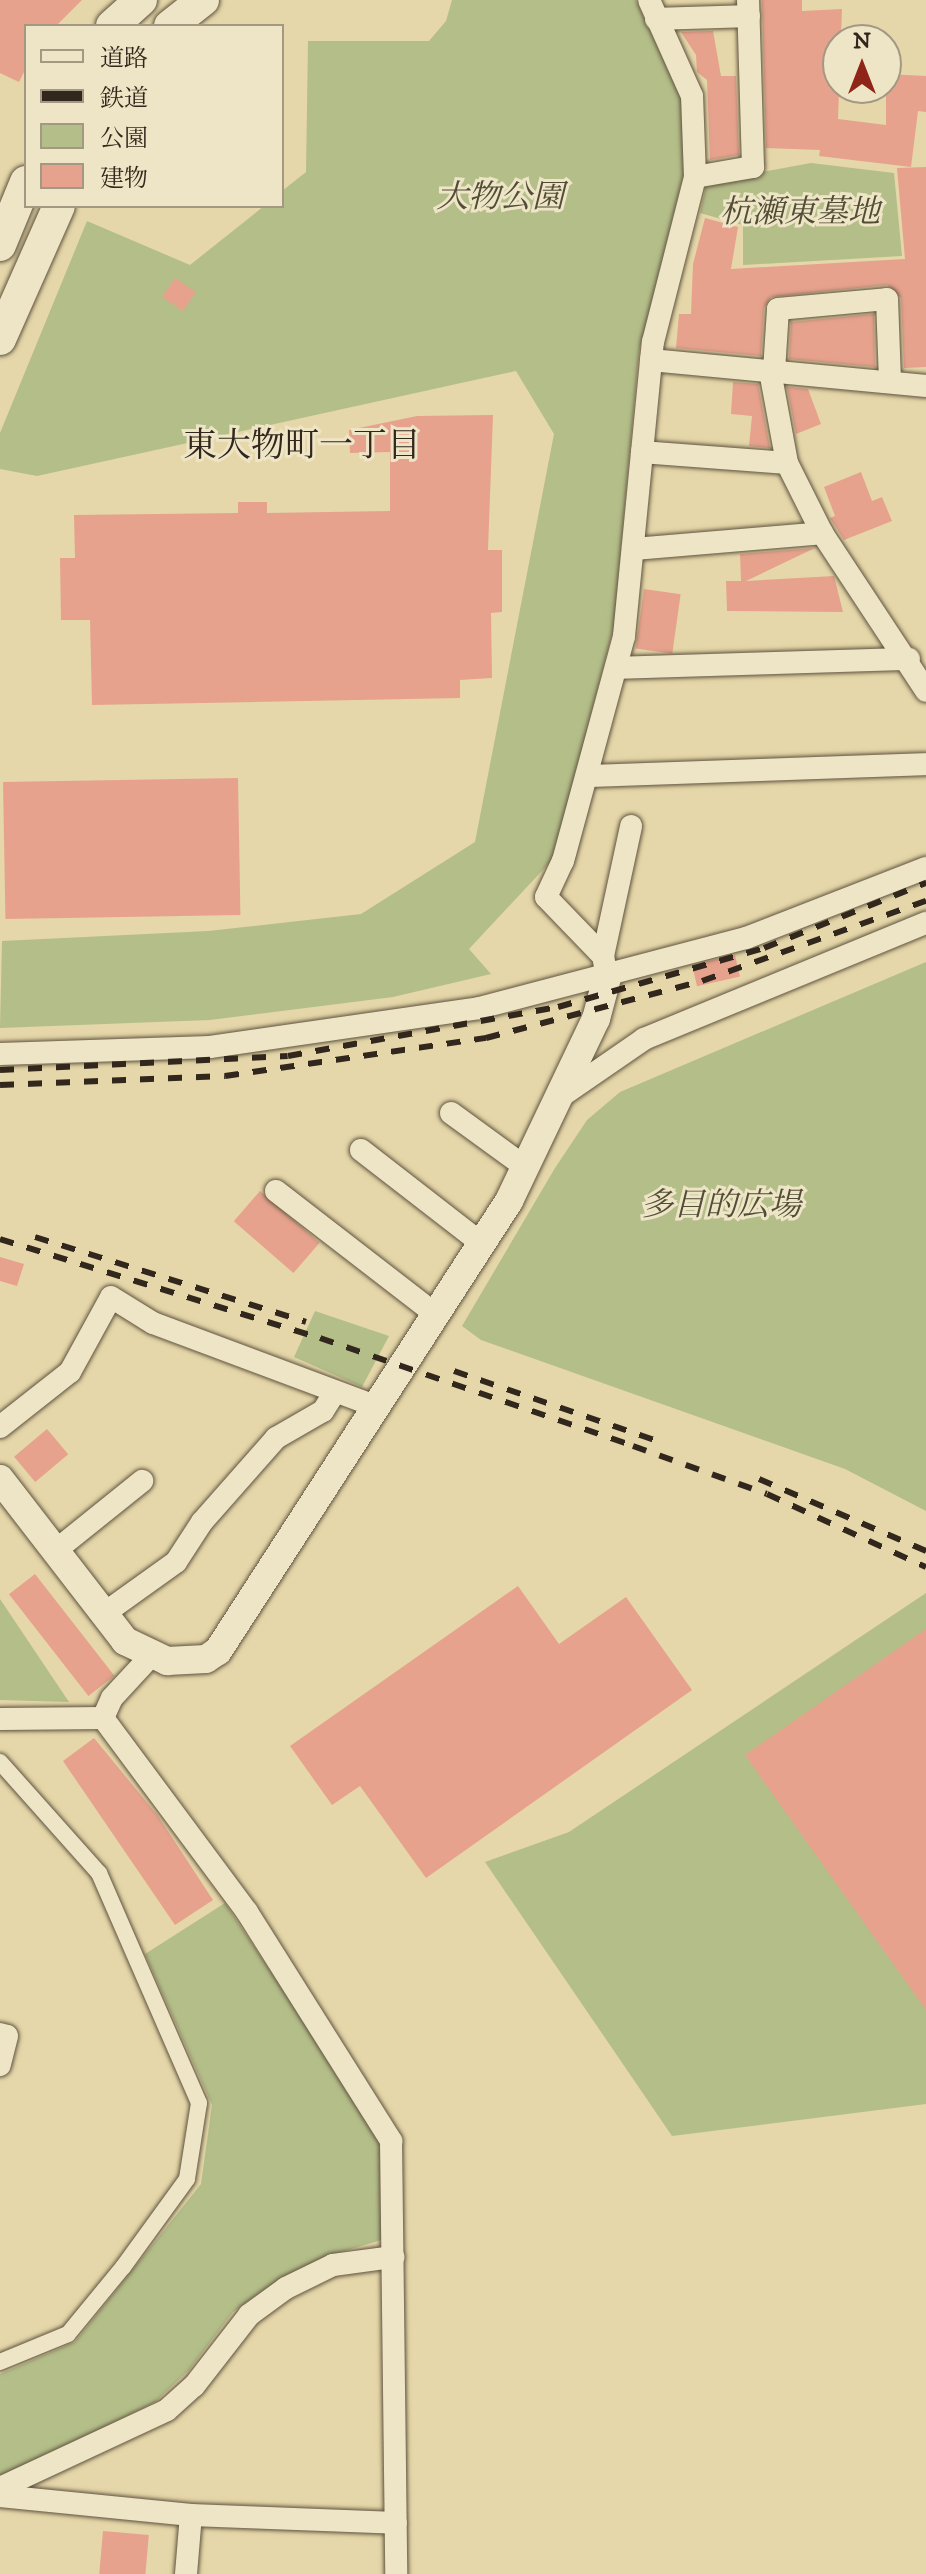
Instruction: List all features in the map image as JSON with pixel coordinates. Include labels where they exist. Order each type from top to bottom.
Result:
[{"type":"main road","points":[[114,24],[141,0]]},
{"type":"main road","points":[[173,24],[203,0]]},
{"type":"main road","points":[[0,245],[14,198]]},
{"type":"main road","points":[[0,339],[58,208]]},
{"type":"street","points":[[605,967],[546,897],[587,776],[616,668],[633,549],[651,360],[695,177],[692,96],[652,10],[748,8],[753,167],[695,177]]},
{"type":"street","points":[[890,381],[887,299],[778,309],[772,371],[787,463],[822,533],[909,659],[926,691]]},
{"type":"street","points":[[651,360],[926,386]]},
{"type":"street","points":[[642,452],[787,463]]},
{"type":"street","points":[[633,549],[822,533]]},
{"type":"street","points":[[616,668],[909,659]]},
{"type":"street","points":[[587,776],[926,764]]},
{"type":"street","points":[[0,1479],[102,1615],[149,1658],[206,1659],[228,1641],[481,1243],[525,1167],[596,1019],[631,826]]},
{"type":"street","points":[[0,1054],[210,1047],[343,1031],[605,967],[746,938],[926,868]]},
{"type":"street","points":[[554,1102],[644,1039],[926,923]]},
{"type":"street","points":[[451,1113],[525,1167]]},
{"type":"street","points":[[361,1150],[481,1243]]},
{"type":"street","points":[[276,1191],[435,1314]]},
{"type":"street","points":[[0,1427],[70,1372],[111,1297],[153,1323],[375,1406]]},
{"type":"street","points":[[102,1615],[176,1562],[202,1522],[276,1438],[323,1411],[335,1392]]},
{"type":"street","points":[[55,1551],[142,1481]]},
{"type":"street","points":[[103,1718],[112,1698],[149,1658]]},
{"type":"street","points":[[0,1719],[103,1718]]},
{"type":"street","points":[[103,1718],[247,1912],[384,2126],[394,2155],[396,2574]]},
{"type":"street","points":[[0,1762],[99,1873],[199,2103],[187,2179],[123,2267],[68,2334],[0,2362]]},
{"type":"street","points":[[0,2034],[7,2036],[0,2065]]},
{"type":"street","points":[[0,2488],[167,2410],[194,2386],[249,2315],[286,2288],[352,2260],[393,2257]]},
{"type":"street","points":[[0,2496],[191,2515],[396,2523]]},
{"type":"street","points":[[186,2574],[191,2515]]},
{"type":"green space","name":"大物公園","points":[[452,0],[636,0],[682,101],[685,170],[639,351],[614,626],[554,858],[469,949],[491,974],[393,997],[210,1020],[0,1028],[2,941],[208,931],[361,914],[475,842],[554,434],[516,371],[37,476],[0,469],[0,433],[87,221],[190,265],[261,208],[284,208],[284,189],[306,172],[308,41],[429,41],[446,21]]},
{"type":"green space","name":"杭瀬東墓地","points":[[811,163],[894,173],[902,256],[743,265],[743,225],[700,213],[707,182]]},
{"type":"green space","name":"多目的広場","points":[[926,962],[926,1511],[845,1469],[481,1340],[462,1326],[555,1168],[587,1120],[620,1092]]},
{"type":"green space","points":[[315,1311],[389,1336],[362,1387],[294,1357]]},
{"type":"green space","points":[[926,1593],[926,2104],[672,2136],[485,1862],[569,1832]]},
{"type":"green space","points":[[0,1599],[69,1702],[0,1700]]},
{"type":"green space","points":[[225,1903],[383,2140],[385,2239],[334,2254],[280,2280],[233,2312],[189,2370],[155,2402],[0,2479],[0,2374],[75,2342],[201,2184],[212,2105],[145,1954]]},
{"type":"building","points":[[0,0],[82,0],[58,24],[24,24],[24,72],[19,82],[0,73]]},
{"type":"building","points":[[762,0],[802,0],[802,11],[842,9],[841,24],[822,24],[822,104],[839,104],[838,119],[886,125],[886,104],[902,104],[902,75],[926,76],[926,112],[918,111],[911,167],[819,156],[820,150],[766,148]]},
{"type":"building","points":[[713,31],[721,76],[736,76],[739,155],[710,160],[707,80],[697,72],[696,55],[681,32]]},
{"type":"building","points":[[926,167],[926,367],[904,368],[901,298],[887,285],[771,297],[764,308],[761,356],[676,348],[679,314],[691,314],[693,264],[705,218],[738,227],[731,269],[905,259],[897,168]]},
{"type":"building","points":[[175,278],[196,292],[183,311],[162,297]]},
{"type":"building","points":[[874,314],[875,367],[789,359],[791,322]]},
{"type":"building","points":[[733,382],[758,384],[770,448],[749,446],[752,416],[731,414]]},
{"type":"building","points":[[787,387],[808,389],[821,424],[796,434]]},
{"type":"building","points":[[493,415],[488,550],[502,550],[502,612],[491,613],[492,678],[460,680],[460,698],[92,705],[90,620],[61,620],[60,558],[75,558],[74,515],[238,513],[238,502],[267,502],[267,513],[390,511],[390,452],[350,453],[349,430],[417,416]]},
{"type":"building","points":[[861,472],[872,501],[882,497],[892,521],[844,540],[830,518],[835,516],[824,487]]},
{"type":"building","points":[[815,548],[746,581],[834,576],[843,612],[727,611],[726,581],[741,581],[740,554]]},
{"type":"building","points":[[644,589],[681,594],[672,654],[636,648]]},
{"type":"building","points":[[238,778],[240,915],[5,919],[3,782]]},
{"type":"building","points":[[735,955],[740,976],[697,986],[692,965]]},
{"type":"building","points":[[260,1191],[320,1243],[293,1273],[234,1221]]},
{"type":"building","points":[[0,1257],[24,1264],[17,1286],[0,1281]]},
{"type":"building","points":[[47,1429],[68,1454],[35,1482],[14,1457]]},
{"type":"building","points":[[35,1574],[114,1676],[88,1696],[9,1594]]},
{"type":"building","points":[[518,1586],[559,1644],[626,1597],[692,1690],[426,1878],[360,1786],[332,1805],[290,1746]]},
{"type":"building","points":[[926,1629],[926,2010],[745,1755]]},
{"type":"building","points":[[94,1738],[158,1816],[213,1900],[175,1925],[63,1761]]},
{"type":"building","points":[[103,2531],[149,2535],[145,2574],[99,2574]]},
{"type":"railway","points":[[0,1070],[288,1056],[558,1007],[764,948],[926,883]]},
{"type":"railway","points":[[0,1085],[225,1076],[486,1038],[702,981],[926,901]]},
{"type":"railway","points":[[35,1237],[306,1322]]},
{"type":"railway","points":[[0,1239],[320,1338],[633,1446],[767,1494],[926,1567]]},
{"type":"railway","points":[[454,1371],[654,1440]]},
{"type":"railway","points":[[759,1479],[926,1551]]},
{"type":"district","name":"東大物町一丁目","points":[[302,447]]}]
